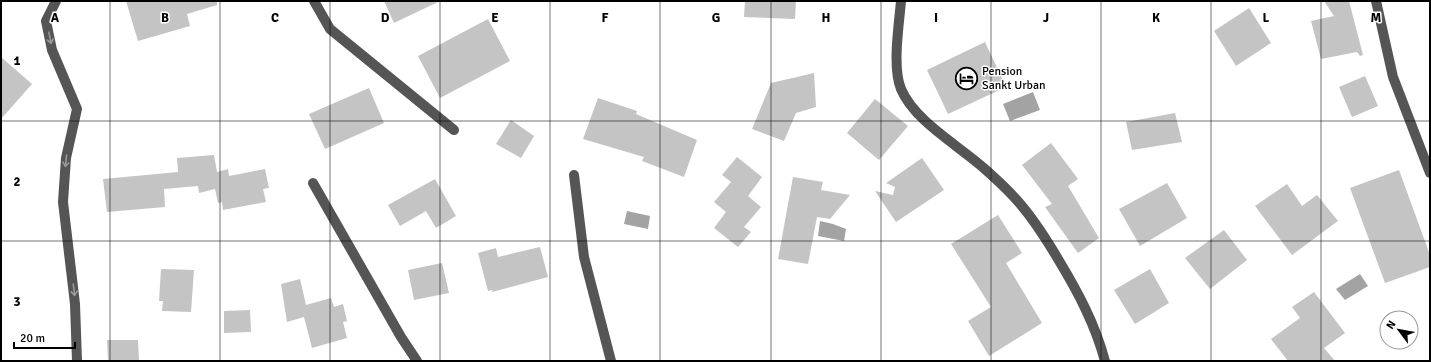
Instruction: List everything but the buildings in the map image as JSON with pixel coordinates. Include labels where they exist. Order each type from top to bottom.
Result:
[{"type":"street","points":[[56,1],[46,21],[52,50],[76,109],[66,158],[63,202],[76,304],[77,361]]},
{"type":"street","points":[[314,1],[330,29],[454,130]]},
{"type":"street","points":[[901,1],[897,51],[898,77],[901,89],[923,118],[990,173],[1014,197],[1039,227],[1074,286],[1098,336],[1105,361]]},
{"type":"street","points":[[1376,1],[1393,77],[1430,173]]},
{"type":"street","points":[[574,174],[584,257],[611,361]]},
{"type":"street","points":[[313,183],[401,337],[417,361]]},
{"type":"shaded area","points":[[1033,92],[1040,110],[1010,121],[1003,104]]},
{"type":"shaded area","points":[[627,211],[650,216],[648,229],[624,224]]},
{"type":"shaded area","points":[[820,221],[846,229],[844,241],[818,236]]},
{"type":"shaded area","points":[[1360,274],[1368,286],[1345,300],[1336,289]]},
{"type":"place","name":"Pension Sankt Urban","points":[[966,78]]}]
